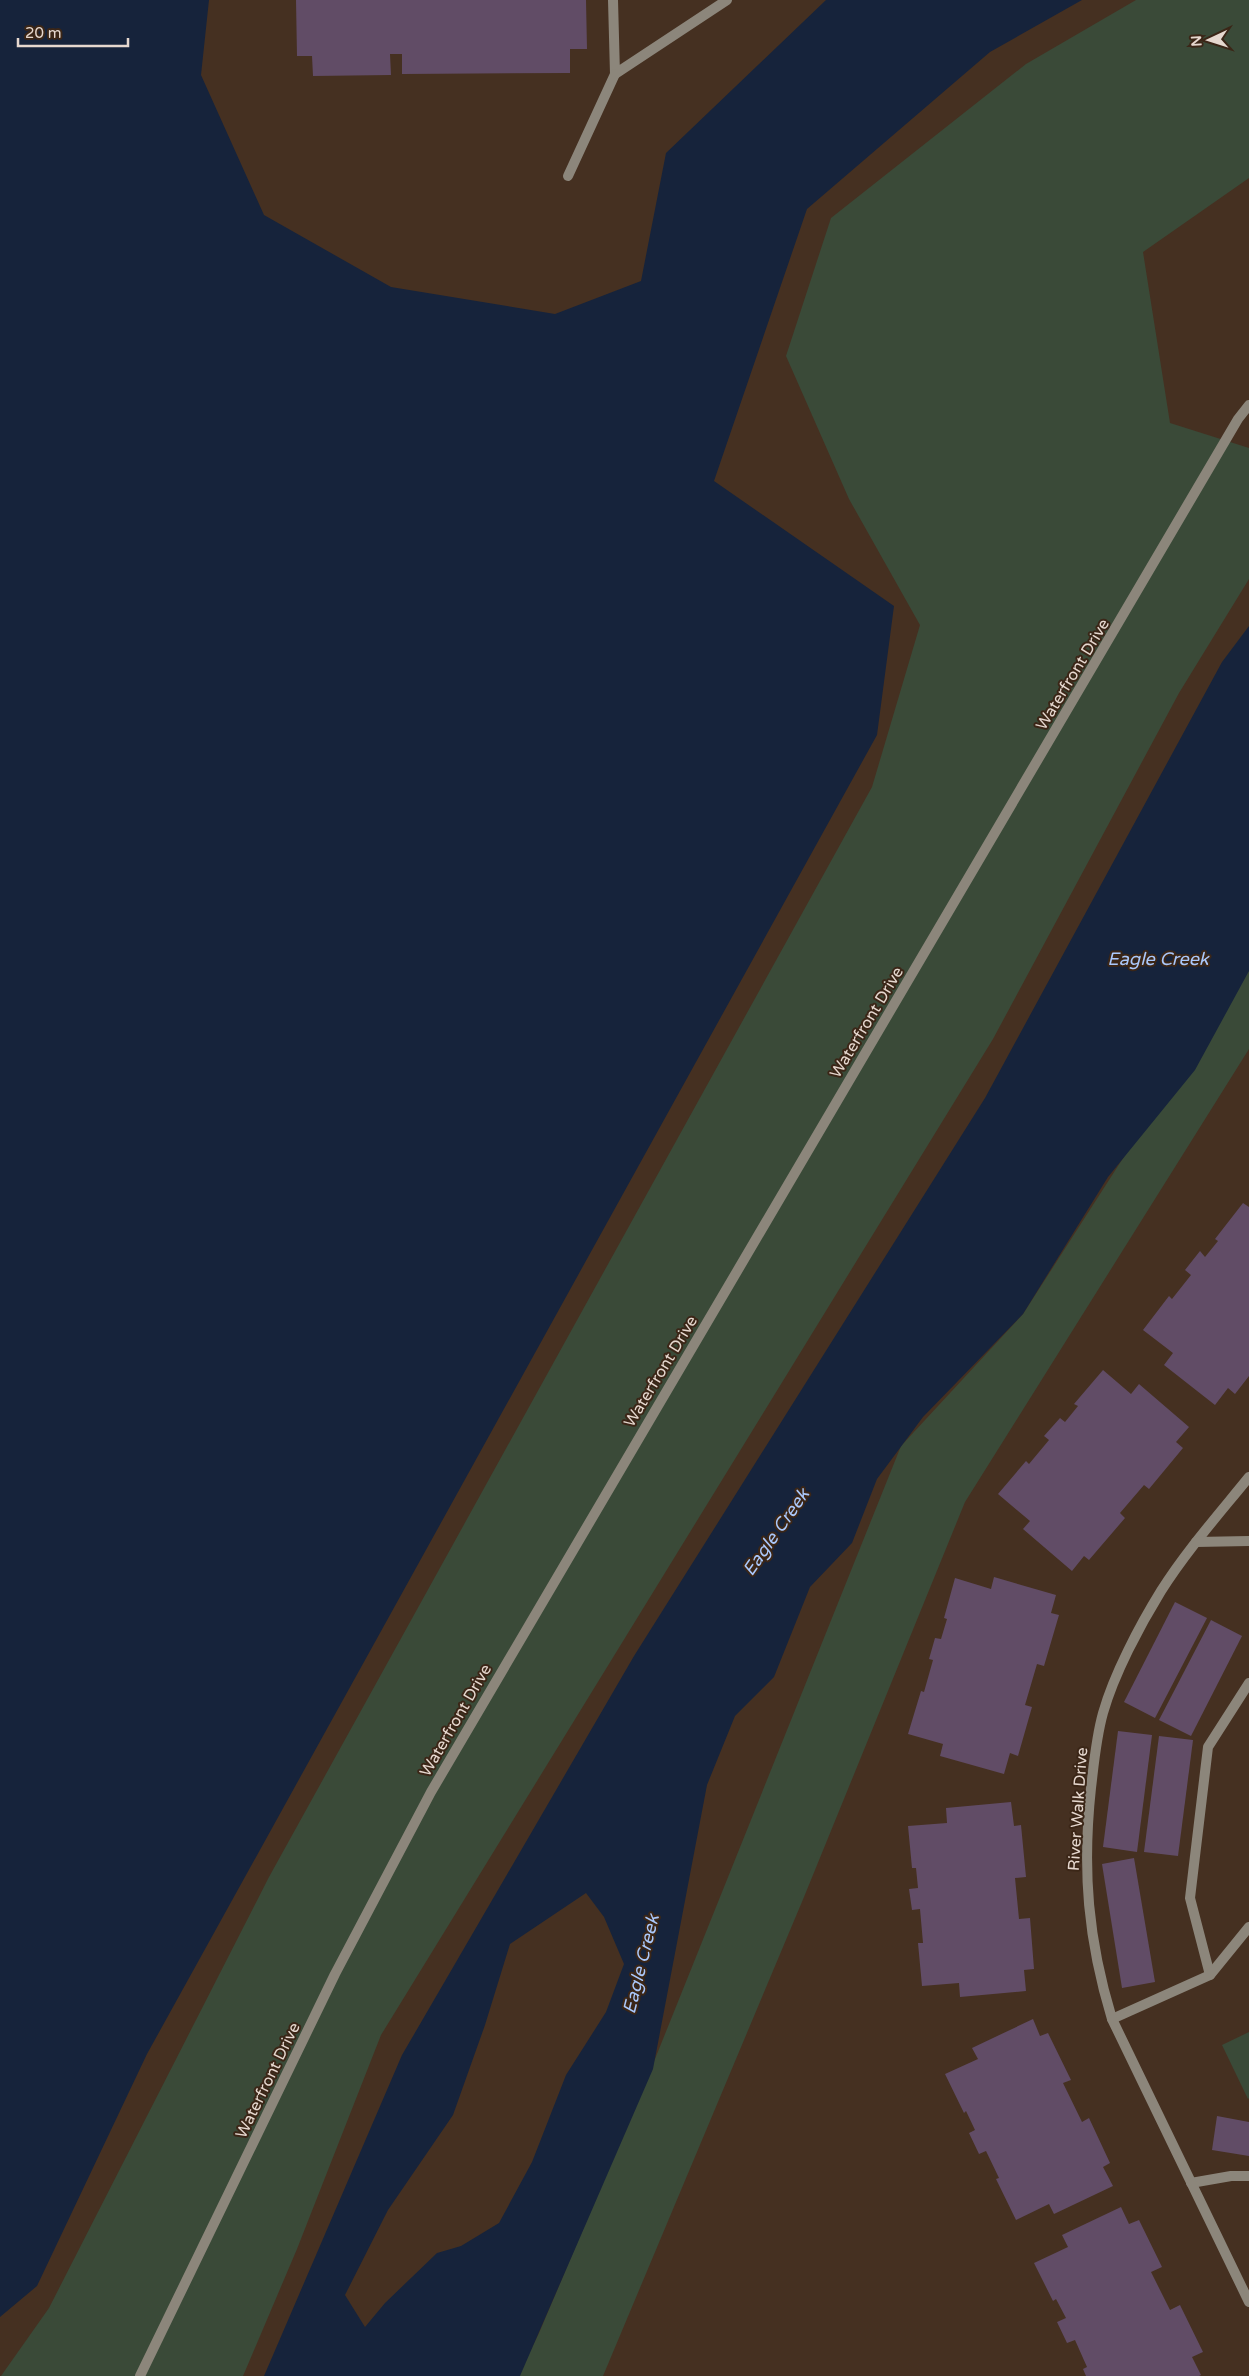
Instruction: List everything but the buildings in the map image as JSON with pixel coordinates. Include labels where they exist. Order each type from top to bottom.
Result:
[{"type":"street","points":[[568,176],[616,74],[613,0]]},
{"type":"street","points":[[616,74],[727,0]]},
{"type":"street","name":"Waterfront Drive","points":[[140,2376],[335,1974],[431,1792],[1238,419],[1249,405]]},
{"type":"street","name":"River Walk Drive","points":[[1249,1477],[1196,1542],[1162,1589],[1144,1620],[1103,1712],[1096,1745],[1086,1844],[1087,1889],[1096,1955],[1112,2019],[1249,2302]]},
{"type":"street","points":[[1196,1542],[1249,1541]]},
{"type":"street","points":[[1210,1975],[1190,1898],[1208,1746],[1249,1683]]},
{"type":"street","points":[[1112,2019],[1210,1975],[1249,1927]]},
{"type":"street","points":[[1191,2183],[1231,2176],[1249,2176]]},
{"type":"green space","points":[[1136,0],[1249,0],[1249,178],[1143,252],[1170,423],[1249,448],[1249,579],[1179,693],[993,1039],[381,2035],[297,2249],[243,2376],[1,2376],[49,2308],[269,1877],[872,787],[920,625],[849,499],[786,356],[831,218],[1026,64]]},
{"type":"green space","points":[[1249,962],[1249,1049],[965,1502],[804,1897],[603,2376],[518,2376],[539,2333],[655,2059],[901,1446],[1023,1314]]},
{"type":"green space","points":[[1249,2032],[1249,2098],[1248,2099],[1222,2045]]},
{"type":"water","points":[[0,0],[209,0],[201,75],[264,215],[391,287],[555,314],[641,281],[666,153],[826,0],[1082,0],[990,52],[807,209],[714,481],[894,606],[877,735],[147,2054],[37,2286],[0,2317]]},
{"type":"water","name":"Eagle Creek","points":[[1249,626],[1249,971],[1195,1070],[1108,1177],[1023,1314],[923,1417],[877,1479],[852,1543],[810,1587],[774,1677],[735,1716],[707,1785],[653,2069],[520,2376],[264,2376],[402,2055],[634,1656],[985,1098],[1222,662]],"holes":[[[586,1893],[604,1917],[624,1964],[606,2012],[566,2075],[532,2162],[499,2223],[461,2246],[437,2253],[385,2303],[365,2327],[345,2295],[388,2210],[453,2115],[485,2025],[510,1944]]]}]
